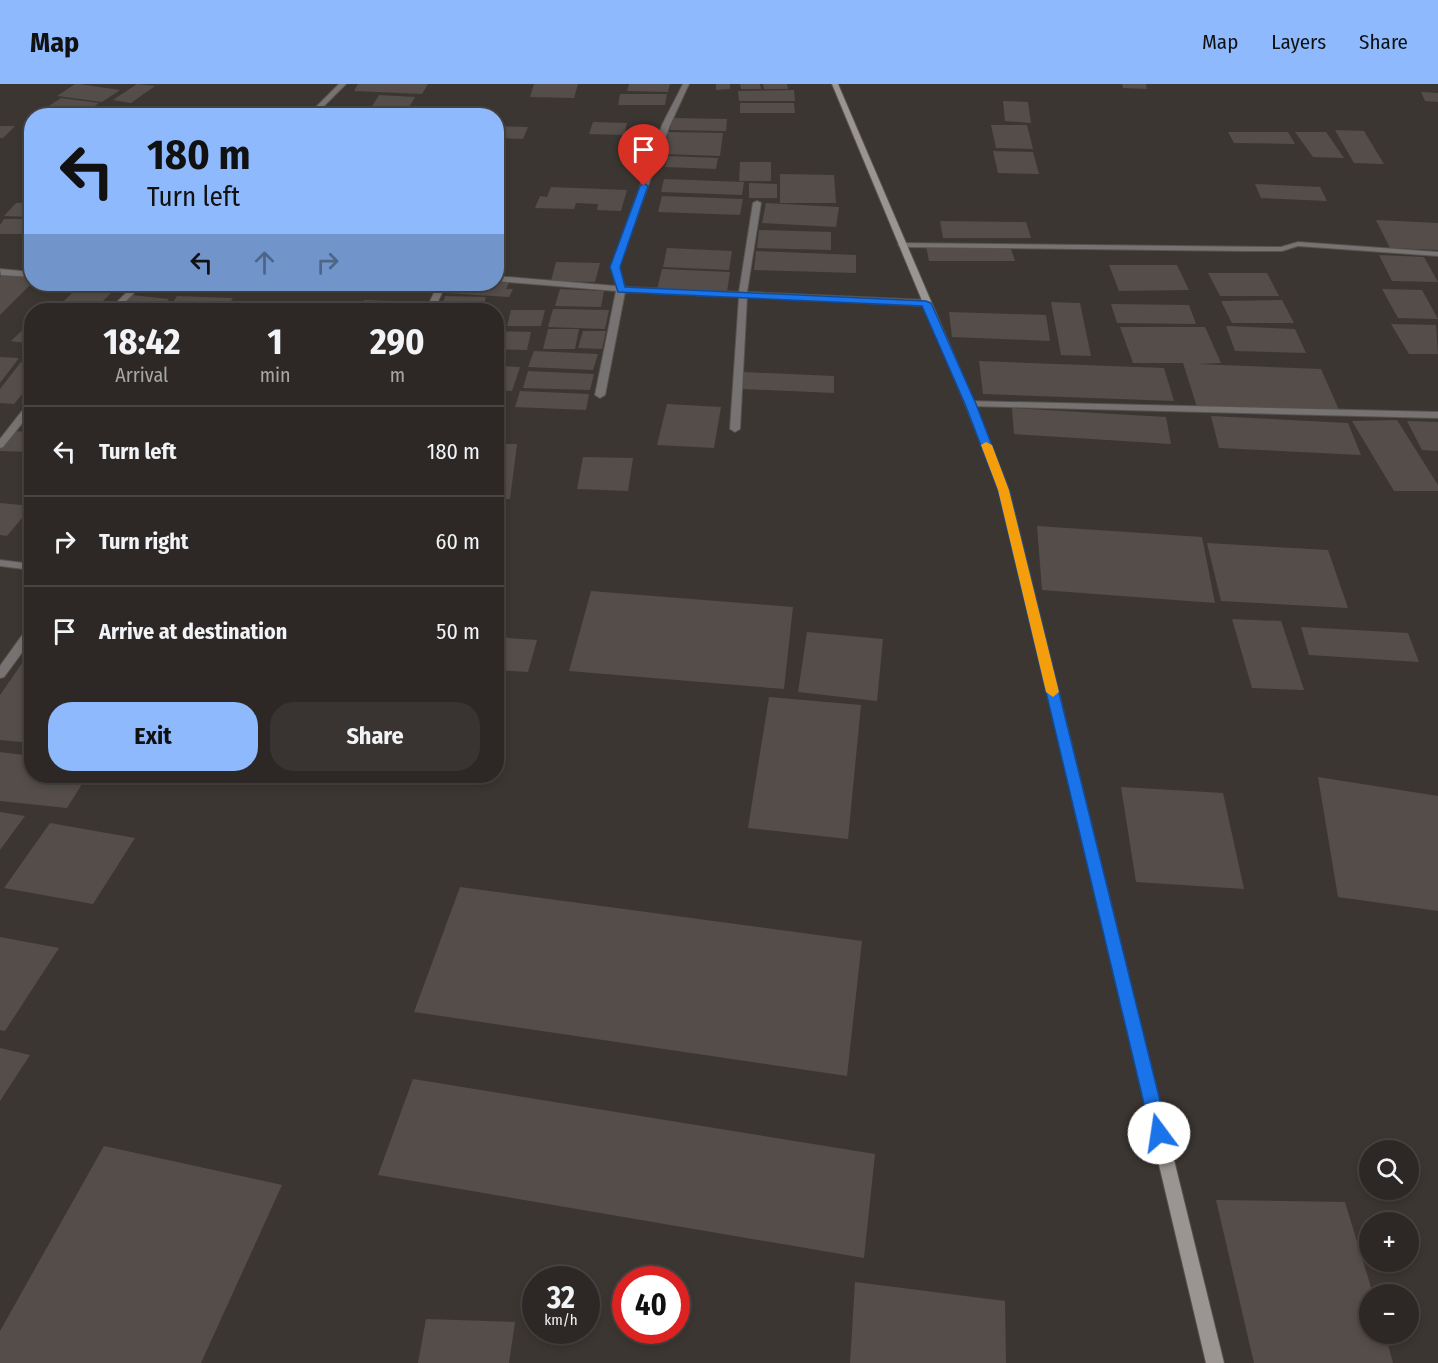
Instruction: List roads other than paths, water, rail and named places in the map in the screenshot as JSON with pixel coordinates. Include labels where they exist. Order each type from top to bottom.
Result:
[{"type":"street","points":[[318,108],[342,84]]},
{"type":"street","points":[[600,395],[621,290],[615,267],[666,125],[686,84]]},
{"type":"street","points":[[835,84],[1004,490],[1215,1363]]},
{"type":"street","points":[[735,429],[743,294],[757,203]]},
{"type":"street","points":[[902,245],[1282,249],[1298,244],[1438,254]]},
{"type":"street","points":[[0,271],[24,274]]},
{"type":"street","points":[[504,279],[621,290],[926,303]]},
{"type":"street","points":[[120,303],[132,291]]},
{"type":"street","points":[[970,404],[1438,415]]},
{"type":"street","points":[[0,445],[24,414]]},
{"type":"street","points":[[0,563],[24,566]]},
{"type":"street","points":[[0,674],[24,641]]}]
